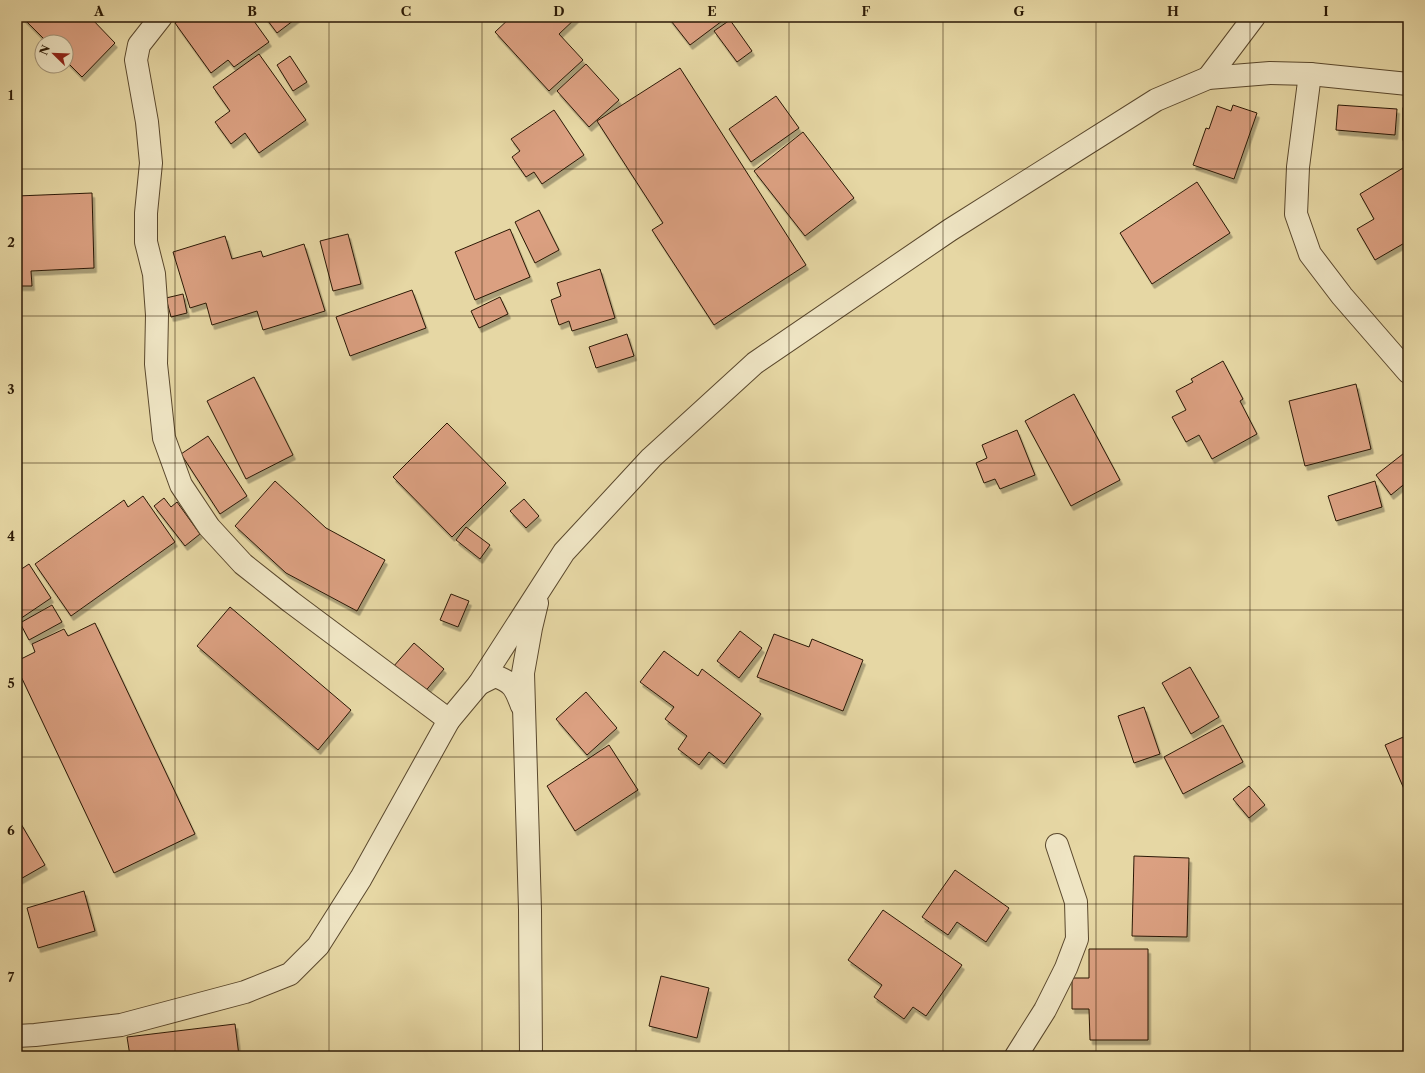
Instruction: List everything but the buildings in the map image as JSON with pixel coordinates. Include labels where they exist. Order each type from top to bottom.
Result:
[{"type":"street","points":[[161,17],[139,45],[136,60],[147,122],[151,163],[146,213],[146,242],[154,274],[157,315],[156,364],[163,430],[164,438],[181,484],[209,527],[243,564],[291,602],[449,720]]},
{"type":"street","points":[[1208,78],[1254,17]]},
{"type":"street","points":[[17,1036],[121,1025],[245,992],[290,974],[318,946],[361,878],[449,720],[479,684],[564,552],[651,458],[755,363],[950,230],[1156,100],[1208,78],[1270,73],[1310,74],[1408,84]]},
{"type":"street","points":[[1310,74],[1298,167],[1296,214],[1310,254],[1342,296],[1408,372]]},
{"type":"street","points":[[531,1056],[530,910],[523,673],[531,628],[542,586]]},
{"type":"street","points":[[479,684],[495,676],[507,680],[515,688],[523,707]]},
{"type":"street","points":[[1016,1056],[1045,1010],[1066,968],[1077,939],[1076,902],[1057,845]]}]
